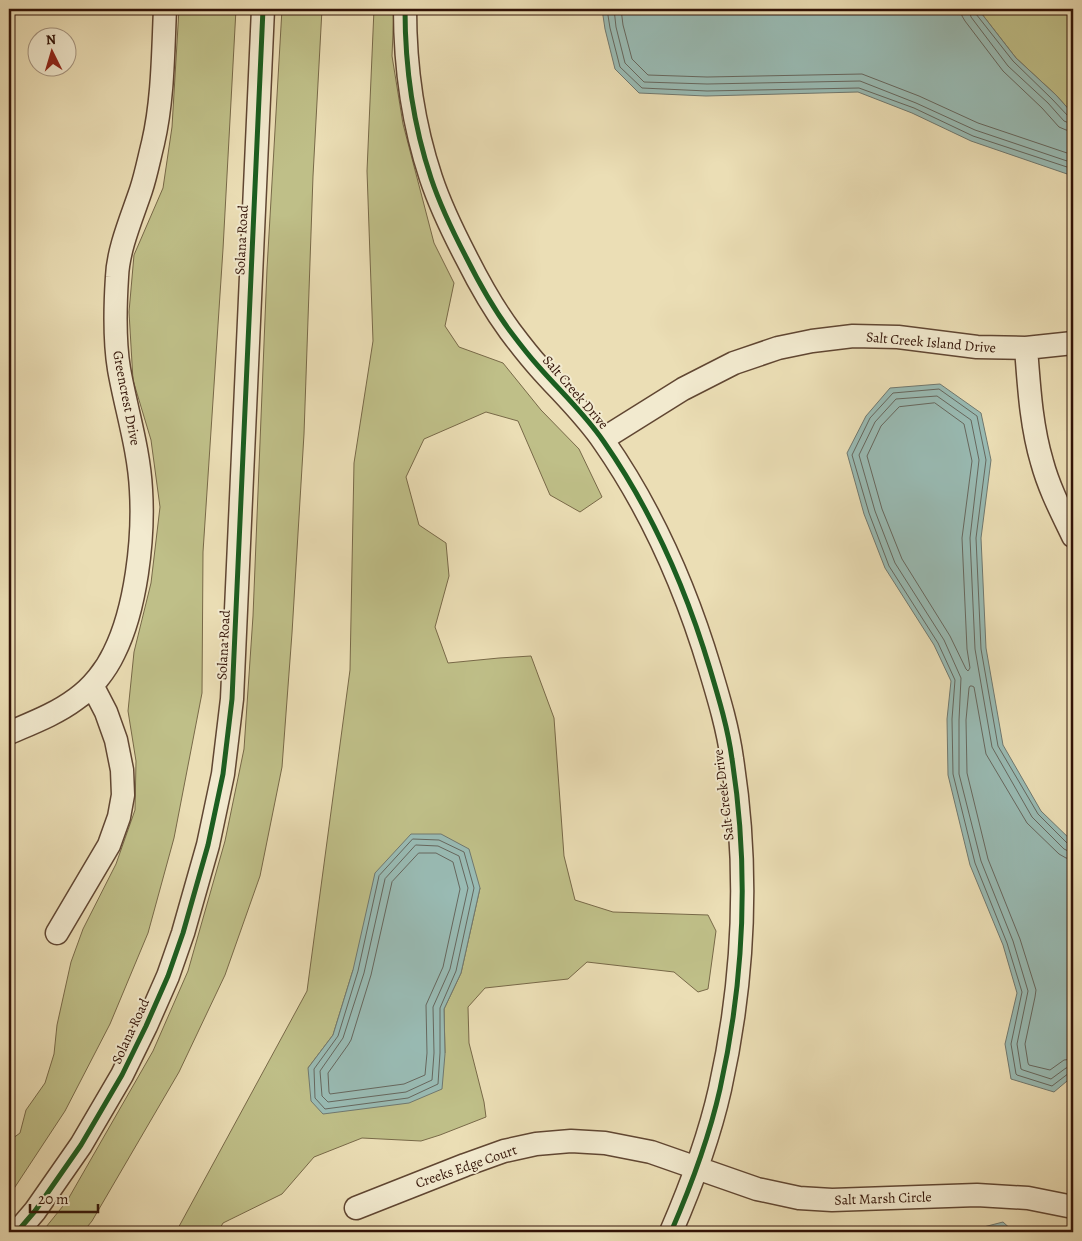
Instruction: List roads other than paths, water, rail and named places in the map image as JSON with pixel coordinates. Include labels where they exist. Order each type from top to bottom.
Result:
[{"type":"street","name":"Greencrest Drive","points":[[9,732],[43,718],[77,699],[103,672],[114,653],[127,619],[137,576],[142,490],[136,447],[119,367],[114,314],[117,274],[125,235],[142,186],[154,141],[160,95],[165,9]]},
{"type":"street","name":"Solana Road","points":[[17,1232],[35,1211],[81,1145],[122,1075],[168,976],[183,933],[208,845],[222,774],[232,699],[263,9]]},
{"type":"street","name":"Salt Creek Drive","points":[[405,9],[410,83],[418,132],[432,180],[453,231],[478,282],[508,329],[603,439],[649,517],[678,579],[701,638],[718,697],[732,757],[740,824],[742,890],[740,957],[732,1024],[720,1089],[708,1135],[691,1185],[670,1232]]},
{"type":"street","name":"Salt Creek Island Drive","points":[[603,439],[683,389],[734,363],[778,348],[812,340],[853,336],[898,337],[976,347],[1026,348],[1073,342]]},
{"type":"street","points":[[1026,348],[1032,411],[1041,461],[1053,495],[1073,536]]},
{"type":"street","points":[[57,933],[109,845],[120,817],[123,794],[122,770],[116,740],[106,712],[92,685]]},
{"type":"street","name":"Creeks Edge Court","points":[[356,1208],[464,1165],[504,1151],[536,1144],[571,1141],[606,1143],[651,1152],[697,1168]]},
{"type":"street","name":"Salt Marsh Circle","points":[[697,1168],[757,1189],[799,1198],[832,1200],[977,1195],[1028,1198],[1073,1207]]},
{"type":"water","points":[[602,9],[978,9],[1016,58],[1056,95],[1073,114],[1073,176],[971,141],[912,113],[858,92],[706,96],[639,93],[615,69]]},
{"type":"water","points":[[940,384],[981,413],[991,460],[981,538],[986,648],[1003,745],[1041,811],[1073,842],[1073,1076],[1054,1092],[1011,1079],[1005,1044],[1017,993],[1003,945],[970,865],[948,775],[947,719],[951,681],[934,645],[885,568],[864,514],[847,453],[866,416],[890,388]]},
{"type":"water","points":[[411,834],[441,834],[469,849],[480,888],[461,973],[444,1009],[445,1054],[442,1089],[409,1103],[323,1114],[311,1101],[308,1068],[333,1035],[353,970],[375,873]]},
{"type":"water","points":[[1003,1222],[1014,1232],[964,1232]]}]
